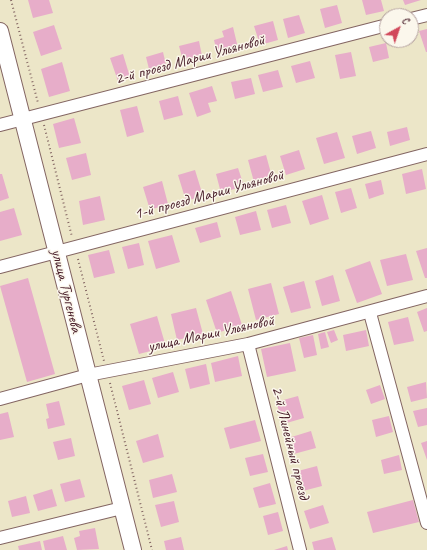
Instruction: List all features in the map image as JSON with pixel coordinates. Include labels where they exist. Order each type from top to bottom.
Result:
[{"type":"street","name":"2-й проезд Марии Ульяновой","points":[[0,125],[41,116],[379,27]]},
{"type":"street","name":"улица Тургенева","points":[[0,31],[133,550]]},
{"type":"street","name":"1-й проезд Марии Ульяновой","points":[[0,267],[427,154]]},
{"type":"street","name":"улица Марии Ульяновой","points":[[0,399],[88,375],[107,373],[248,344],[427,296]]},
{"type":"street","points":[[370,312],[427,523]]},
{"type":"street","name":"2-й Линейный проезд","points":[[248,344],[300,550]]},
{"type":"street","points":[[0,538],[122,508]]},
{"type":"path","points":[[12,0],[152,550]]},
{"type":"building","points":[[28,0],[49,0],[53,13],[33,18]]},
{"type":"building","points":[[362,0],[381,0],[383,8],[379,8],[379,12],[366,15]]},
{"type":"building","points":[[403,0],[421,0],[405,5]]},
{"type":"building","points":[[337,5],[342,23],[325,28],[320,9]]},
{"type":"building","points":[[299,15],[305,33],[288,38],[283,19]]},
{"type":"building","points":[[273,21],[278,40],[260,45],[254,26]]},
{"type":"building","points":[[54,25],[62,49],[41,56],[33,32]]},
{"type":"building","points":[[233,27],[239,52],[218,57],[214,40],[224,37],[222,31]]},
{"type":"building","points":[[427,29],[427,52],[426,52],[419,31]]},
{"type":"building","points":[[199,41],[203,61],[184,65],[179,46]]},
{"type":"building","points":[[379,45],[379,48],[387,48],[389,58],[373,62],[369,47]]},
{"type":"building","points":[[163,52],[167,69],[150,73],[146,57]]},
{"type":"building","points":[[351,52],[356,76],[340,79],[335,55]]},
{"type":"building","points":[[123,54],[130,77],[118,81],[110,58]]},
{"type":"building","points":[[310,61],[315,78],[296,83],[291,66]]},
{"type":"building","points":[[62,62],[70,91],[49,97],[41,69]]},
{"type":"building","points":[[278,70],[283,87],[263,92],[258,75]]},
{"type":"building","points":[[251,78],[255,94],[235,99],[231,82]]},
{"type":"building","points":[[212,86],[217,101],[208,103],[211,112],[197,117],[189,93]]},
{"type":"building","points":[[178,96],[183,115],[164,120],[159,101]]},
{"type":"building","points":[[137,106],[144,132],[127,137],[120,110]]},
{"type":"building","points":[[74,118],[81,143],[59,148],[53,124]]},
{"type":"building","points":[[407,127],[410,140],[390,146],[387,132]]},
{"type":"building","points":[[371,131],[376,148],[357,154],[352,136]]},
{"type":"building","points":[[337,132],[345,158],[324,164],[316,138]]},
{"type":"building","points":[[299,150],[305,169],[286,175],[280,156]]},
{"type":"building","points":[[86,153],[91,175],[72,180],[66,158]]},
{"type":"building","points":[[266,155],[272,177],[254,182],[248,160]]},
{"type":"building","points":[[238,168],[244,186],[221,193],[216,174]]},
{"type":"building","points":[[422,169],[426,189],[406,194],[402,174]]},
{"type":"building","points":[[195,170],[203,196],[186,201],[178,175]]},
{"type":"building","points":[[0,174],[2,174],[9,198],[0,201]]},
{"type":"building","points":[[381,180],[384,194],[369,199],[365,184]]},
{"type":"building","points":[[162,181],[168,204],[150,210],[143,187]]},
{"type":"building","points":[[351,188],[357,208],[341,213],[335,192]]},
{"type":"building","points":[[322,195],[329,219],[310,225],[302,201]]},
{"type":"building","points":[[100,196],[105,220],[83,225],[79,201]]},
{"type":"building","points":[[286,205],[291,223],[272,228],[267,210]]},
{"type":"building","points":[[14,208],[22,235],[0,241],[0,212]]},
{"type":"building","points":[[256,211],[261,230],[240,235],[235,217]]},
{"type":"building","points":[[217,222],[221,237],[200,243],[195,228]]},
{"type":"building","points":[[172,235],[180,262],[156,269],[148,241]]},
{"type":"building","points":[[139,243],[144,265],[128,269],[122,247]]},
{"type":"building","points":[[427,248],[427,278],[425,278],[416,251]]},
{"type":"building","points":[[109,250],[115,273],[94,278],[88,255]]},
{"type":"building","points":[[406,254],[413,280],[387,286],[380,260]]},
{"type":"building","points":[[370,261],[382,294],[357,303],[345,270]]},
{"type":"building","points":[[333,275],[340,301],[322,306],[315,281]]},
{"type":"building","points":[[28,278],[55,374],[27,382],[0,286]]},
{"type":"building","points":[[304,281],[311,308],[291,313],[283,287]]},
{"type":"building","points":[[271,283],[279,314],[256,320],[248,289]]},
{"type":"building","points":[[231,291],[242,325],[217,333],[206,300]]},
{"type":"building","points":[[196,308],[203,334],[177,340],[171,314]]},
{"type":"building","points":[[427,308],[427,331],[424,332],[417,312]]},
{"type":"building","points":[[157,316],[166,347],[139,354],[130,324]]},
{"type":"building","points":[[408,317],[414,341],[394,345],[388,322]]},
{"type":"building","points":[[334,330],[338,340],[331,343],[327,332]]},
{"type":"building","points":[[366,330],[369,346],[346,351],[343,335]]},
{"type":"building","points":[[325,332],[329,347],[321,349],[318,334]]},
{"type":"building","points":[[313,335],[317,355],[304,358],[299,338]]},
{"type":"building","points":[[290,343],[296,371],[267,377],[261,349]]},
{"type":"building","points":[[238,356],[242,376],[215,382],[211,363]]},
{"type":"building","points":[[206,364],[210,384],[190,389],[185,369]]},
{"type":"building","points":[[173,372],[179,392],[158,398],[152,378]]},
{"type":"building","points":[[144,380],[151,404],[129,410],[122,386]]},
{"type":"building","points":[[426,382],[427,398],[411,402],[407,387]]},
{"type":"building","points":[[380,385],[385,399],[371,404],[366,390]]},
{"type":"building","points":[[298,396],[304,418],[283,424],[276,402]]},
{"type":"building","points":[[59,401],[65,425],[48,429],[46,419],[49,418],[46,404]]},
{"type":"building","points":[[427,408],[427,425],[418,427],[413,411]]},
{"type":"building","points":[[8,412],[14,437],[0,440],[0,414]]},
{"type":"building","points":[[389,416],[393,432],[376,437],[372,420]]},
{"type":"building","points":[[255,420],[261,441],[230,449],[224,428]]},
{"type":"building","points":[[311,431],[316,448],[290,455],[285,439]]},
{"type":"building","points":[[158,434],[164,457],[143,463],[136,441]]},
{"type":"building","points":[[71,438],[75,456],[58,460],[53,442]]},
{"type":"building","points":[[427,441],[427,460],[421,443]]},
{"type":"building","points":[[263,454],[268,472],[250,476],[245,458]]},
{"type":"building","points":[[399,455],[402,470],[384,474],[381,460]]},
{"type":"building","points":[[317,466],[322,486],[299,492],[294,472]]},
{"type":"building","points":[[172,474],[177,492],[153,498],[149,480]]},
{"type":"building","points":[[80,479],[85,497],[65,502],[60,484]]},
{"type":"building","points":[[270,483],[276,504],[259,508],[253,488]]},
{"type":"building","points":[[52,489],[57,506],[38,511],[33,495]]},
{"type":"building","points":[[26,496],[30,513],[12,517],[8,501]]},
{"type":"building","points":[[413,500],[419,522],[373,533],[367,512]]},
{"type":"building","points":[[174,501],[179,522],[161,527],[155,505]]},
{"type":"building","points":[[323,505],[329,523],[310,529],[304,511]]},
{"type":"building","points":[[278,512],[283,531],[268,535],[263,516]]},
{"type":"building","points":[[95,528],[99,549],[77,550],[74,538],[80,536],[79,531]]},
{"type":"building","points":[[63,536],[67,550],[45,550],[43,541]]},
{"type":"building","points":[[181,537],[184,550],[166,550],[164,541]]},
{"type":"building","points":[[332,537],[336,550],[314,550],[312,542]]},
{"type":"building","points":[[40,541],[42,550],[19,550],[18,546]]},
{"type":"building","points":[[287,546],[288,550],[274,550]]}]
